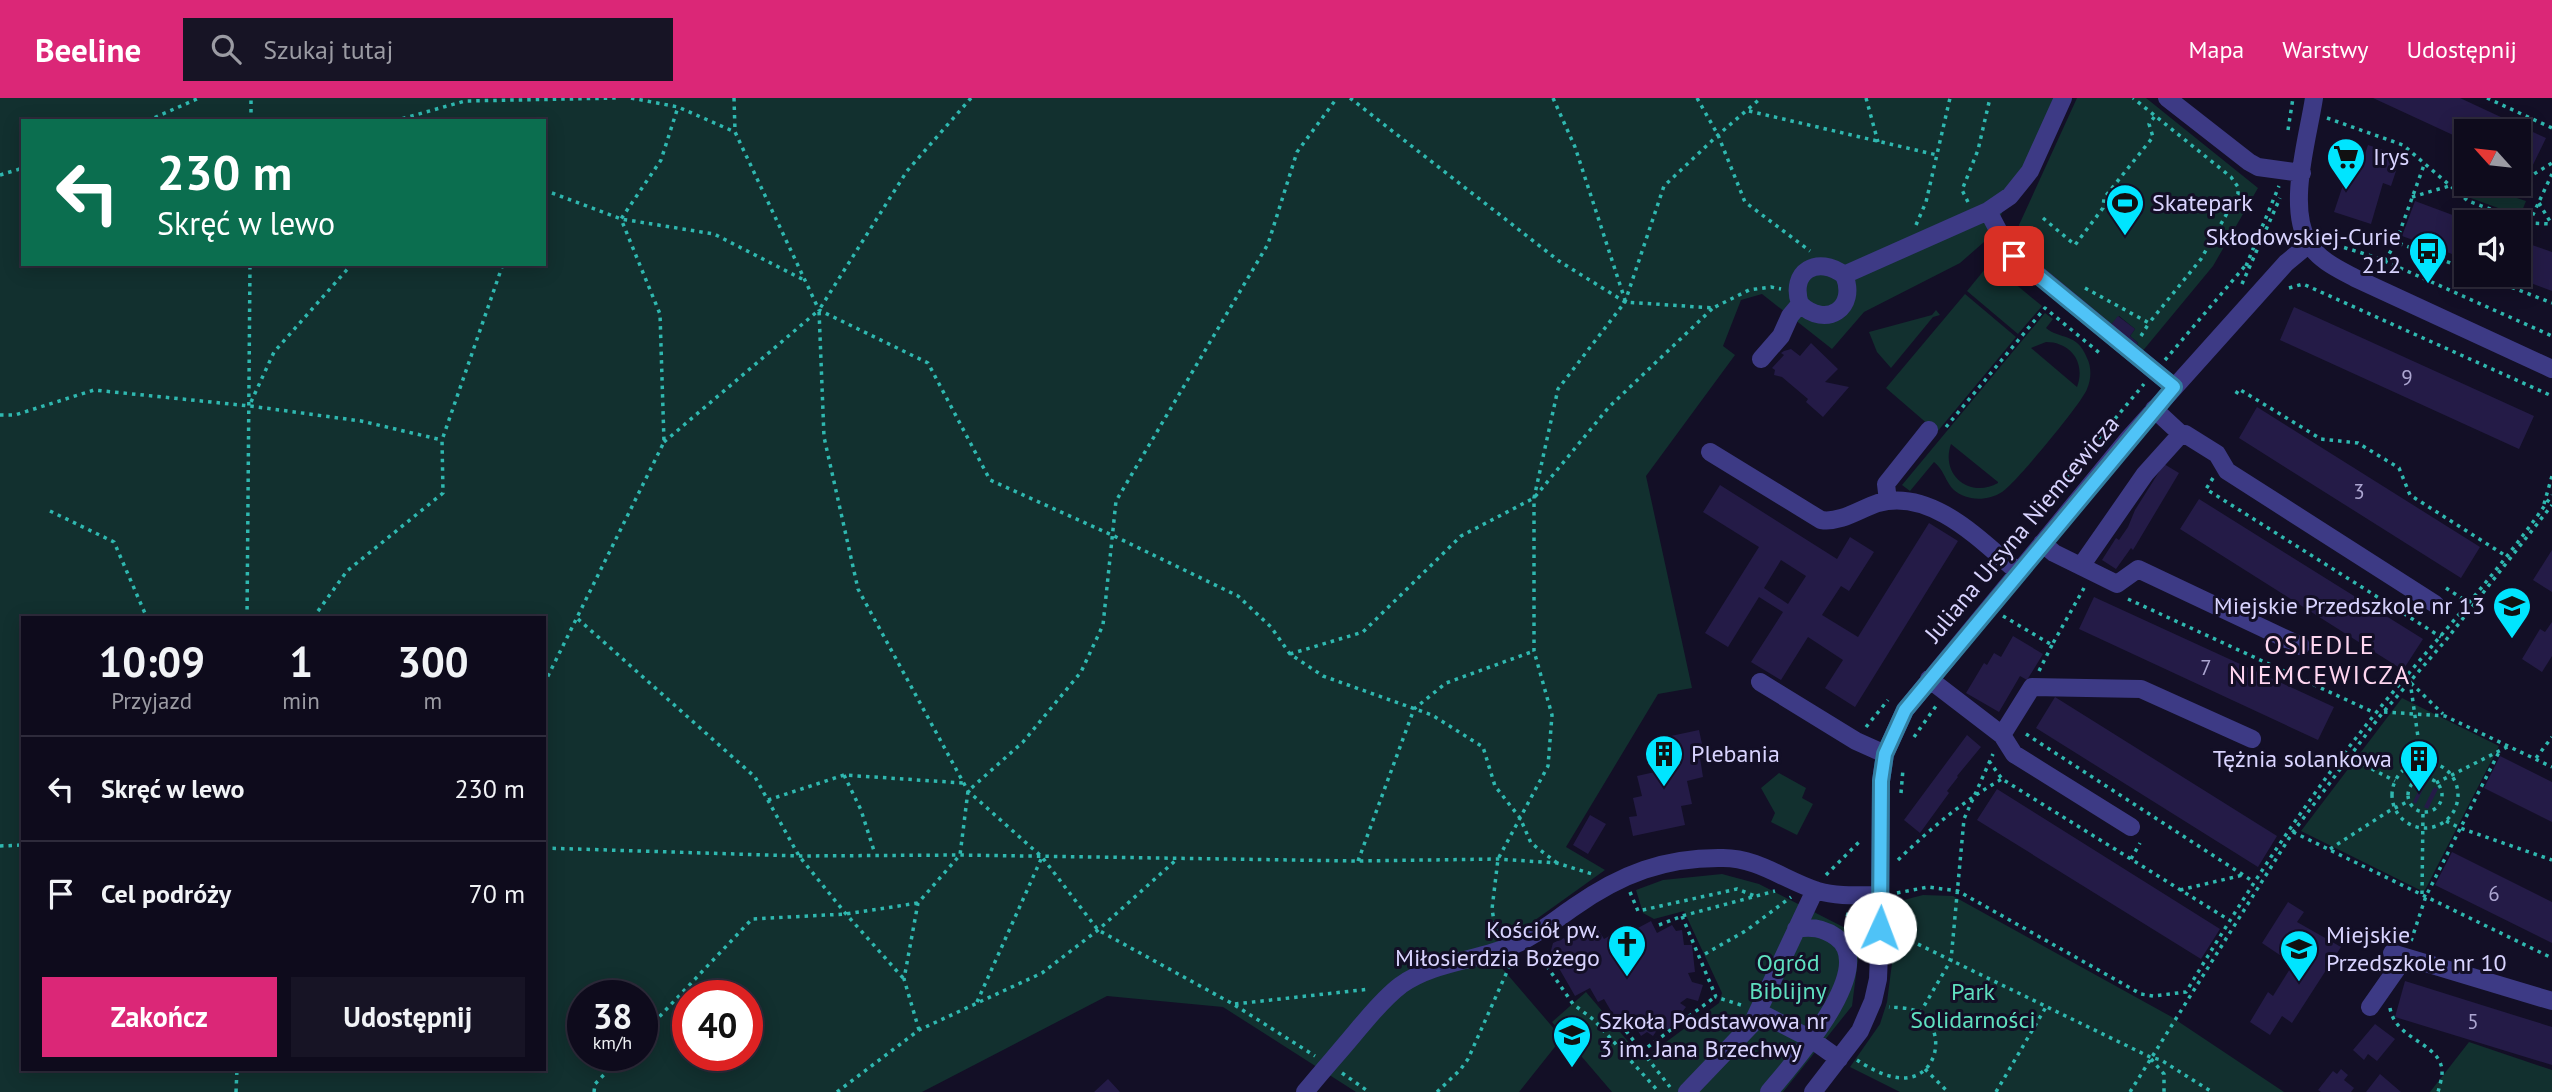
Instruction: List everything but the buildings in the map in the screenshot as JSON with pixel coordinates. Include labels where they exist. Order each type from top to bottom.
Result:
[{"type":"street","points":[[1844,275],[1981,214],[2010,196],[2031,171],[2063,98]]},
{"type":"street","points":[[2167,98],[2249,162],[2259,167],[2290,172]]},
{"type":"street","points":[[2314,98],[2290,172],[2302,229],[2308,244],[2327,263],[2355,278],[2552,369]]},
{"type":"street","points":[[1981,214],[2009,251],[2174,387]]},
{"type":"street","name":"Juliana Ursyna Niemcewicza","points":[[1813,1092],[1844,1063],[1873,1001],[1878,979],[1885,892],[1881,781],[1885,754],[1905,710],[2154,409],[2297,251],[2308,244]]},
{"type":"street","points":[[1761,359],[1781,335],[1799,298],[1798,282],[1805,273],[1813,267],[1824,265],[1835,268],[1844,275],[1848,286],[1847,298],[1841,308],[1831,314],[1820,316],[1809,312],[1799,298]]},
{"type":"street","points":[[2154,409],[2181,434],[2217,454],[2227,471],[2435,604]]},
{"type":"street","points":[[1888,501],[1885,484],[1929,430]]},
{"type":"street","points":[[2085,573],[2145,474],[2181,434]]},
{"type":"street","points":[[1710,452],[1821,520],[1836,520],[1888,501],[1918,504],[1946,516],[1966,529],[2018,572]]},
{"type":"street","points":[[2042,543],[2085,573],[2117,584],[2138,569],[2301,646]]},
{"type":"street","points":[[1929,679],[2001,735],[2014,754],[2131,827]]},
{"type":"street","points":[[1760,682],[1856,741],[1885,754]]},
{"type":"street","points":[[2001,735],[2032,687],[2141,689],[2252,740]]},
{"type":"street","points":[[1305,1092],[1385,999],[1401,985],[1432,969],[1526,945],[1665,862],[1725,858],[1758,865],[1815,890],[1832,894],[1885,892]]},
{"type":"street","points":[[1679,1090],[1752,1024],[1755,1010],[1815,890]]},
{"type":"street","points":[[1769,1092],[1834,1007],[1843,988],[1848,956],[1845,944],[1835,935],[1819,928],[1808,926],[1796,929]]},
{"type":"street","points":[[2370,1007],[2385,985],[2399,955],[2552,1001]]},
{"type":"street","points":[[1755,1010],[1811,1039],[1844,1063]]},
{"type":"path","points":[[152,119],[199,98]]},
{"type":"path","points":[[251,98],[251,119]]},
{"type":"path","points":[[401,119],[465,101],[618,98]]},
{"type":"path","points":[[631,98],[678,107],[735,132]]},
{"type":"path","points":[[734,98],[735,132],[819,310],[824,436],[858,589],[968,791],[1042,858],[1098,930],[1233,1004],[1325,1068],[1369,1092]]},
{"type":"path","points":[[546,680],[664,442],[819,310],[907,171],[971,98]]},
{"type":"path","points":[[904,979],[918,903],[960,855],[968,791],[1023,742],[1081,672],[1103,625],[1116,501],[1268,244],[1297,152],[1337,98]]},
{"type":"path","points":[[1350,98],[1559,261],[1625,302],[1713,308]]},
{"type":"path","points":[[1553,98],[1575,147],[1625,302]]},
{"type":"path","points":[[1697,98],[1717,135],[1745,202],[1824,265]]},
{"type":"path","points":[[1500,951],[1492,909],[1498,859],[1548,765],[1552,715],[1534,651],[1534,498],[1558,389],[1625,302],[1664,186],[1717,135],[1761,98]]},
{"type":"path","points":[[1866,98],[1878,142]]},
{"type":"path","points":[[1905,249],[1926,202],[1950,98]]},
{"type":"path","points":[[1981,214],[1962,190],[1978,150],[1990,98]]},
{"type":"path","points":[[2074,282],[2149,323],[2202,259],[2236,201],[2238,187],[2231,177],[2133,98]]},
{"type":"path","points":[[2287,134],[2293,98]]},
{"type":"path","points":[[2487,98],[2552,128]]},
{"type":"path","points":[[621,219],[662,160],[678,107]]},
{"type":"path","points":[[1747,111],[1937,155]]},
{"type":"path","points":[[2043,218],[2075,245],[2103,208],[2104,198],[2153,137],[2149,124],[2155,116]]},
{"type":"path","points":[[2323,129],[2325,117],[2403,145],[2468,201],[2493,210]]},
{"type":"path","points":[[2531,175],[2552,163]]},
{"type":"path","points":[[2385,261],[2396,242],[2424,164]]},
{"type":"path","points":[[0,175],[21,169]]},
{"type":"path","points":[[2247,305],[2241,286],[2247,267],[2290,172]]},
{"type":"path","points":[[2531,219],[2552,174]]},
{"type":"path","points":[[2412,197],[2454,185]]},
{"type":"path","points":[[546,191],[621,219],[714,234],[806,281]]},
{"type":"path","points":[[2539,203],[2552,225]]},
{"type":"path","points":[[621,219],[660,314],[664,442]]},
{"type":"path","points":[[2531,223],[2552,225]]},
{"type":"path","points":[[2331,240],[2336,245],[2385,261],[2552,335]]},
{"type":"path","points":[[2396,242],[2454,264]]},
{"type":"path","points":[[2314,289],[2336,245]]},
{"type":"path","points":[[247,616],[250,266]]},
{"type":"path","points":[[250,406],[274,352],[350,266]]},
{"type":"path","points":[[314,616],[347,571],[443,493],[442,440],[502,266]]},
{"type":"path","points":[[2247,267],[2258,277]]},
{"type":"path","points":[[2048,515],[2043,505],[2155,371],[2247,267]]},
{"type":"path","points":[[2284,290],[2303,284],[2552,396]]},
{"type":"path","points":[[1290,654],[1363,632],[1461,536],[1534,498],[1609,407],[1713,308],[1749,290],[1771,287],[1799,298]]},
{"type":"path","points":[[2511,287],[2552,303]]},
{"type":"path","points":[[1929,430],[1937,437],[2045,308],[2102,355]]},
{"type":"path","points":[[819,310],[928,363],[990,480],[1238,596],[1271,627],[1290,654],[1322,676],[1433,715],[1483,747],[1495,786],[1520,818],[1531,843],[1557,863]]},
{"type":"path","points":[[2236,394],[2239,389],[2321,439],[2358,443],[2399,468],[2410,495],[2508,558]]},
{"type":"path","points":[[0,415],[15,415],[94,390],[361,421],[442,440]]},
{"type":"path","points":[[2222,463],[2206,488],[2444,638]]},
{"type":"path","points":[[2540,523],[2552,476]]},
{"type":"path","points":[[2508,558],[2552,495]]},
{"type":"path","points":[[2256,883],[2380,714],[2410,681],[2552,505]]},
{"type":"path","points":[[50,511],[114,542],[146,616]]},
{"type":"path","points":[[2032,687],[2085,573]]},
{"type":"path","points":[[2126,597],[2380,714],[2445,716]]},
{"type":"path","points":[[1999,613],[2052,645]]},
{"type":"path","points":[[578,619],[755,777],[799,856],[904,979],[919,1030]]},
{"type":"path","points":[[1844,913],[1867,922],[1885,892],[1928,887],[1958,891],[2148,996],[2186,992],[2288,829],[2444,638]]},
{"type":"path","points":[[1358,861],[1414,709],[1446,683],[1534,651]]},
{"type":"path","points":[[2410,681],[2424,779]]},
{"type":"path","points":[[2410,681],[2445,716],[2552,766]]},
{"type":"path","points":[[1856,741],[1895,692]]},
{"type":"path","points":[[1911,741],[1946,692]]},
{"type":"path","points":[[2026,734],[2256,883]]},
{"type":"path","points":[[1920,1013],[1951,960],[1964,819],[2001,735]]},
{"type":"path","points":[[2536,758],[2552,737]]},
{"type":"path","points":[[2436,783],[2509,746]]},
{"type":"path","points":[[2424,895],[2500,750]]},
{"type":"path","points":[[2348,757],[2395,780]]},
{"type":"path","points":[[1989,761],[2002,779],[2232,922]]},
{"type":"path","points":[[1900,796],[1903,762]]},
{"type":"path","points":[[2421,762],[2440,765],[2451,775],[2458,790],[2458,800],[2455,810],[2446,821],[2423,829],[2410,825],[2394,808],[2392,790],[2395,780],[2409,766],[2421,762]]},
{"type":"path","points":[[768,800],[844,775],[963,783]]},
{"type":"path","points":[[844,775],[861,810],[874,854]]},
{"type":"path","points":[[1894,853],[1894,863],[1936,823],[1975,794],[2002,779]]},
{"type":"path","points":[[2424,779],[2436,783],[2442,794],[2439,804],[2431,811],[2416,809],[2409,801],[2411,786],[2424,779]]},
{"type":"path","points":[[2329,849],[2409,801]]},
{"type":"path","points":[[2423,812],[2424,895]]},
{"type":"path","points":[[2446,821],[2552,860]]},
{"type":"path","points":[[1815,890],[1819,882],[1869,832]]},
{"type":"path","points":[[2293,832],[2552,958]]},
{"type":"path","points":[[0,846],[21,845]]},
{"type":"path","points":[[546,848],[799,856],[874,854],[1358,861],[1498,859],[1557,863],[1622,887]]},
{"type":"path","points":[[976,1004],[1042,858]]},
{"type":"path","points":[[837,1092],[919,1030],[1042,973],[1098,930],[1178,859]]},
{"type":"path","points":[[2180,890],[2244,875]]},
{"type":"path","points":[[1705,954],[1747,930],[1795,894],[1774,884]]},
{"type":"path","points":[[1637,911],[1737,889],[1755,896]]},
{"type":"path","points":[[1659,925],[1682,916],[1784,889]]},
{"type":"path","points":[[658,1018],[752,919],[846,914],[918,903]]},
{"type":"path","points":[[1682,916],[1716,997],[1755,1010]]},
{"type":"path","points":[[2130,1092],[2190,998],[2232,922]]},
{"type":"path","points":[[1893,944],[1894,933],[2161,1060],[2212,1092]]},
{"type":"path","points":[[1437,1092],[1468,1059],[1526,945],[1573,1004],[1594,1020],[1659,1092]]},
{"type":"path","points":[[1233,1004],[1401,985]]},
{"type":"path","points":[[2385,985],[2394,1023],[2438,1058],[2442,1067],[2438,1092]]},
{"type":"path","points":[[1641,1052],[1716,997]]},
{"type":"path","points":[[1844,1063],[1855,1059],[1888,1075],[1903,1078],[1915,1076],[1926,1069],[1934,1058],[1937,1046],[1930,1024],[1920,1013],[1884,1005]]},
{"type":"path","points":[[1996,1092],[2046,1007]]},
{"type":"path","points":[[1626,1031],[1641,1052],[1679,1090]]},
{"type":"path","points":[[2150,1057],[2164,1074],[2164,1092]]},
{"type":"path","points":[[1926,1069],[1948,1092]]},
{"type":"path","points":[[236,1092],[237,1071]]},
{"type":"path","points":[[594,1092],[595,1084],[608,1071]]},
{"type":"green space","points":[[0,98],[2054,98],[1992,235],[1960,263],[1864,312],[1832,349],[1762,294],[1741,300],[1723,346],[1735,355],[1646,476],[1692,688],[1658,694],[1566,847],[1605,870],[1517,933],[1501,967],[1562,1038],[1519,1092],[1356,1092],[1223,1007],[1107,996],[922,1092],[0,1092]]},
{"type":"green space","name":"Skatepark","points":[[2077,98],[2146,98],[2258,188],[2213,266],[2141,353],[2134,348],[2138,343],[2130,336],[2135,329],[2119,316],[2109,327],[2018,252],[2021,248],[2019,225]]},
{"type":"green space","points":[[2511,196],[2526,201],[2522,210],[2504,210],[2468,197]]},
{"type":"green space","points":[[1990,263],[2042,306],[2018,334],[1967,291]]},
{"type":"green space","points":[[1965,294],[2016,337],[1937,432],[1886,388]]},
{"type":"green space","points":[[1936,310],[1940,315],[1933,317],[1891,368],[1877,352],[1869,332],[1932,315]]},
{"type":"green space","points":[[2045,313],[2053,319],[2046,328],[2073,340],[2083,350],[2089,362],[2090,374],[2082,397],[2033,460],[2002,492],[1983,499],[1962,495],[1951,487],[1934,462],[1910,491],[1902,485]],"holes":[[[2046,342],[2063,346],[2074,356],[2079,370],[2077,387],[2031,348]],[[1951,444],[1998,482],[1998,483],[1977,488],[1960,481],[1950,465]]]},
{"type":"green space","points":[[2402,698],[2499,746],[2424,892],[2301,831]]},
{"type":"green space","points":[[1779,773],[1806,788],[1802,798],[1813,804],[1797,835],[1771,822],[1775,813],[1761,788]]},
{"type":"green space","name":"Ogród Biblijny","points":[[1722,874],[1759,884],[1861,936],[1852,1006],[1783,1092],[1612,1092],[1552,1022],[1586,992],[1643,1059],[1719,1003],[1722,993],[1684,911],[1654,919],[1643,913],[1636,890],[1663,880]]},
{"type":"green space","name":"Park Solidarności","points":[[1923,895],[1953,896],[2170,1016],[2284,1092],[1900,1092],[1850,1067],[1880,1024],[1887,1002],[1900,901]]},
{"type":"green space","points":[[2469,1042],[2552,1070],[2552,1092],[2430,1092]]},
{"type":"place","name":"Irys","points":[[2346,191]]},
{"type":"place","name":"Skatepark","points":[[2125,237]]},
{"type":"place","name":"Skłodowskiej-Curie 212","points":[[2428,285]]},
{"type":"place","name":"Miejskie Przedszkole nr 13","points":[[2512,640]]},
{"type":"place","name":"Plebania","points":[[1664,788]]},
{"type":"place","name":"Tężnia solankowa","points":[[2419,793]]},
{"type":"place","name":"Kościół pw. Miłosierdzia Bożego","points":[[1627,978]]},
{"type":"place","name":"Miejskie Przedszkole nr 10","points":[[2299,983]]},
{"type":"place","name":"Szkoła Podstawowa nr 3 im. Jana Brzechwy","points":[[1572,1069]]},
{"type":"district","name":"OSIEDLE NIEMCEWICZA","points":[[2320,660]]},
{"type":"route","points":[[1880,928],[1881,781],[1885,754],[1905,710],[2174,387],[2014,256]]}]
